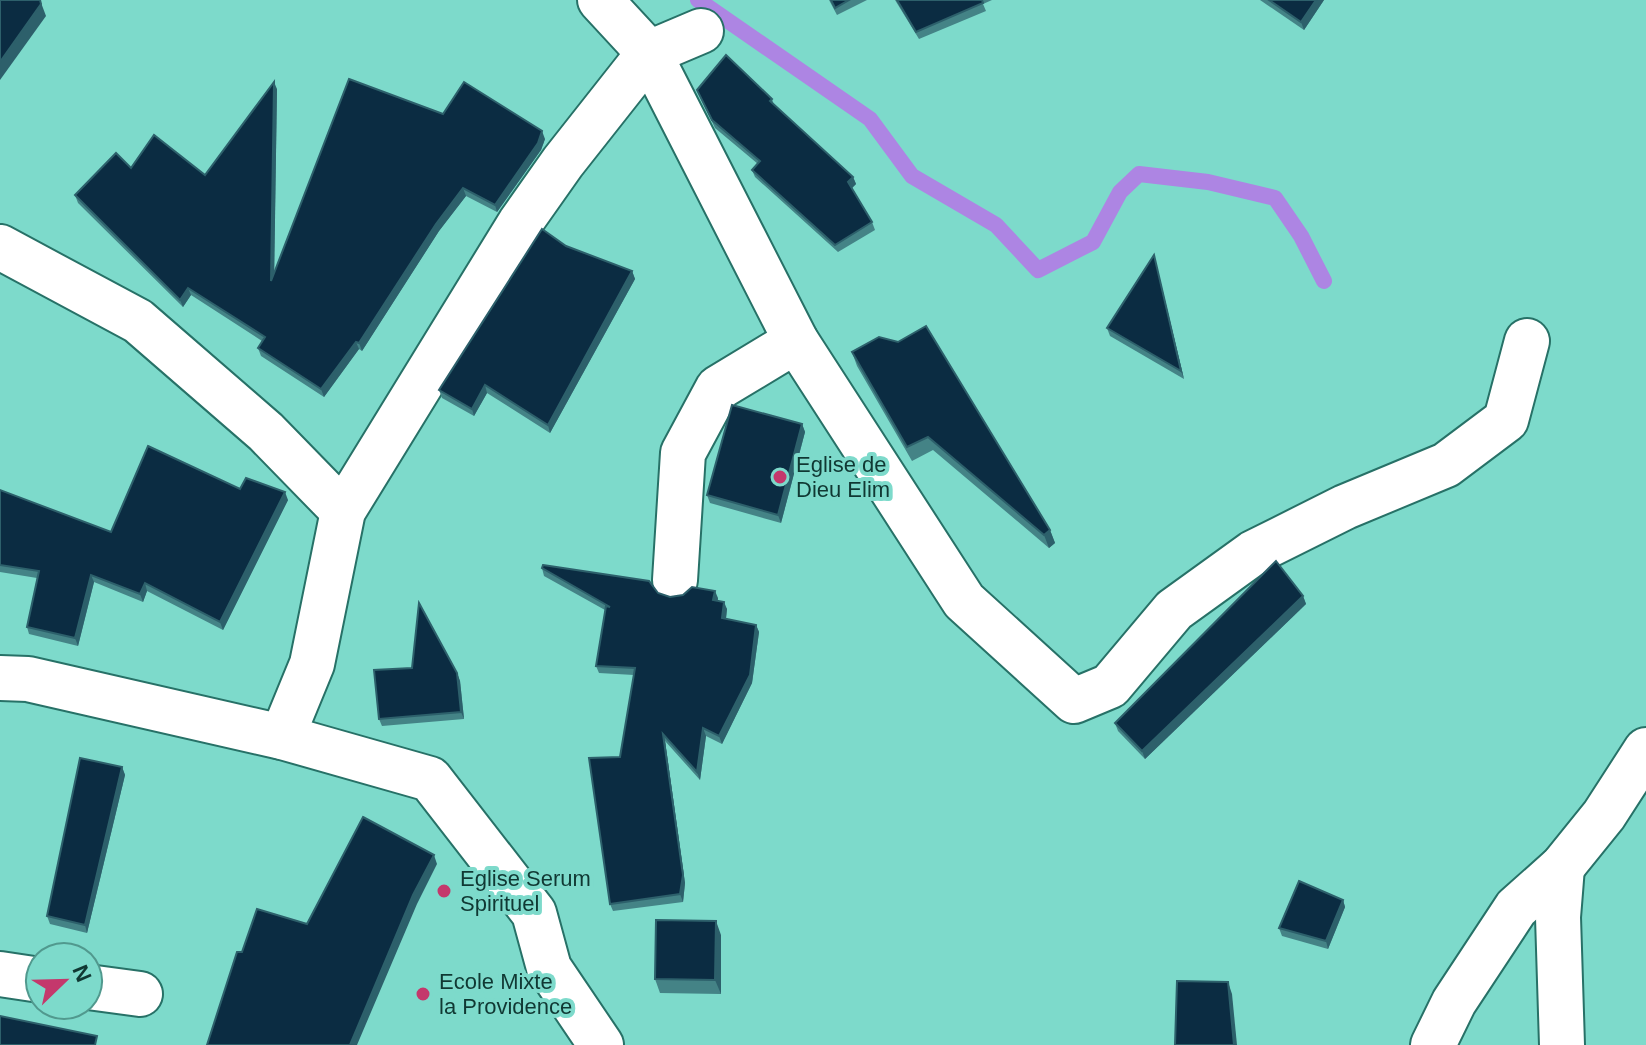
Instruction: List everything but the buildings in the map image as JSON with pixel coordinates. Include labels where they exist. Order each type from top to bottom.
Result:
[{"type":"street","points":[[600,0],[649,53],[796,341],[964,601],[1074,701],[1110,686],[1174,610],[1253,553],[1345,507],[1446,465],[1506,420],[1527,341]]},
{"type":"street","points":[[282,737],[312,664],[343,511],[520,223],[649,53],[701,31]]},
{"type":"street","points":[[0,247],[138,321],[266,432],[343,511]]},
{"type":"street","points":[[675,580],[683,453],[718,388],[796,341]]},
{"type":"street","points":[[0,678],[28,679],[282,737],[430,779],[534,913],[549,968],[601,1045]]},
{"type":"street","points":[[1433,1045],[1454,1002],[1516,908],[1562,867],[1604,815],[1646,750]]},
{"type":"street","points":[[1562,867],[1558,917],[1562,1045]]},
{"type":"street","points":[[0,974],[24,978]]},
{"type":"street","points":[[104,989],[140,994]]},
{"type":"waterway","points":[[698,0],[870,119],[912,176],[996,225],[1038,270],[1093,242],[1120,192],[1139,174],[1208,182],[1275,198],[1301,236],[1324,281]]},
{"type":"place","name":"Eglise de Dieu Elim","points":[[780,477]]},
{"type":"place","name":"Eglise Serum Spirituel","points":[[444,891]]},
{"type":"place","name":"Ecole Mixte la Providence","points":[[423,994]]}]
